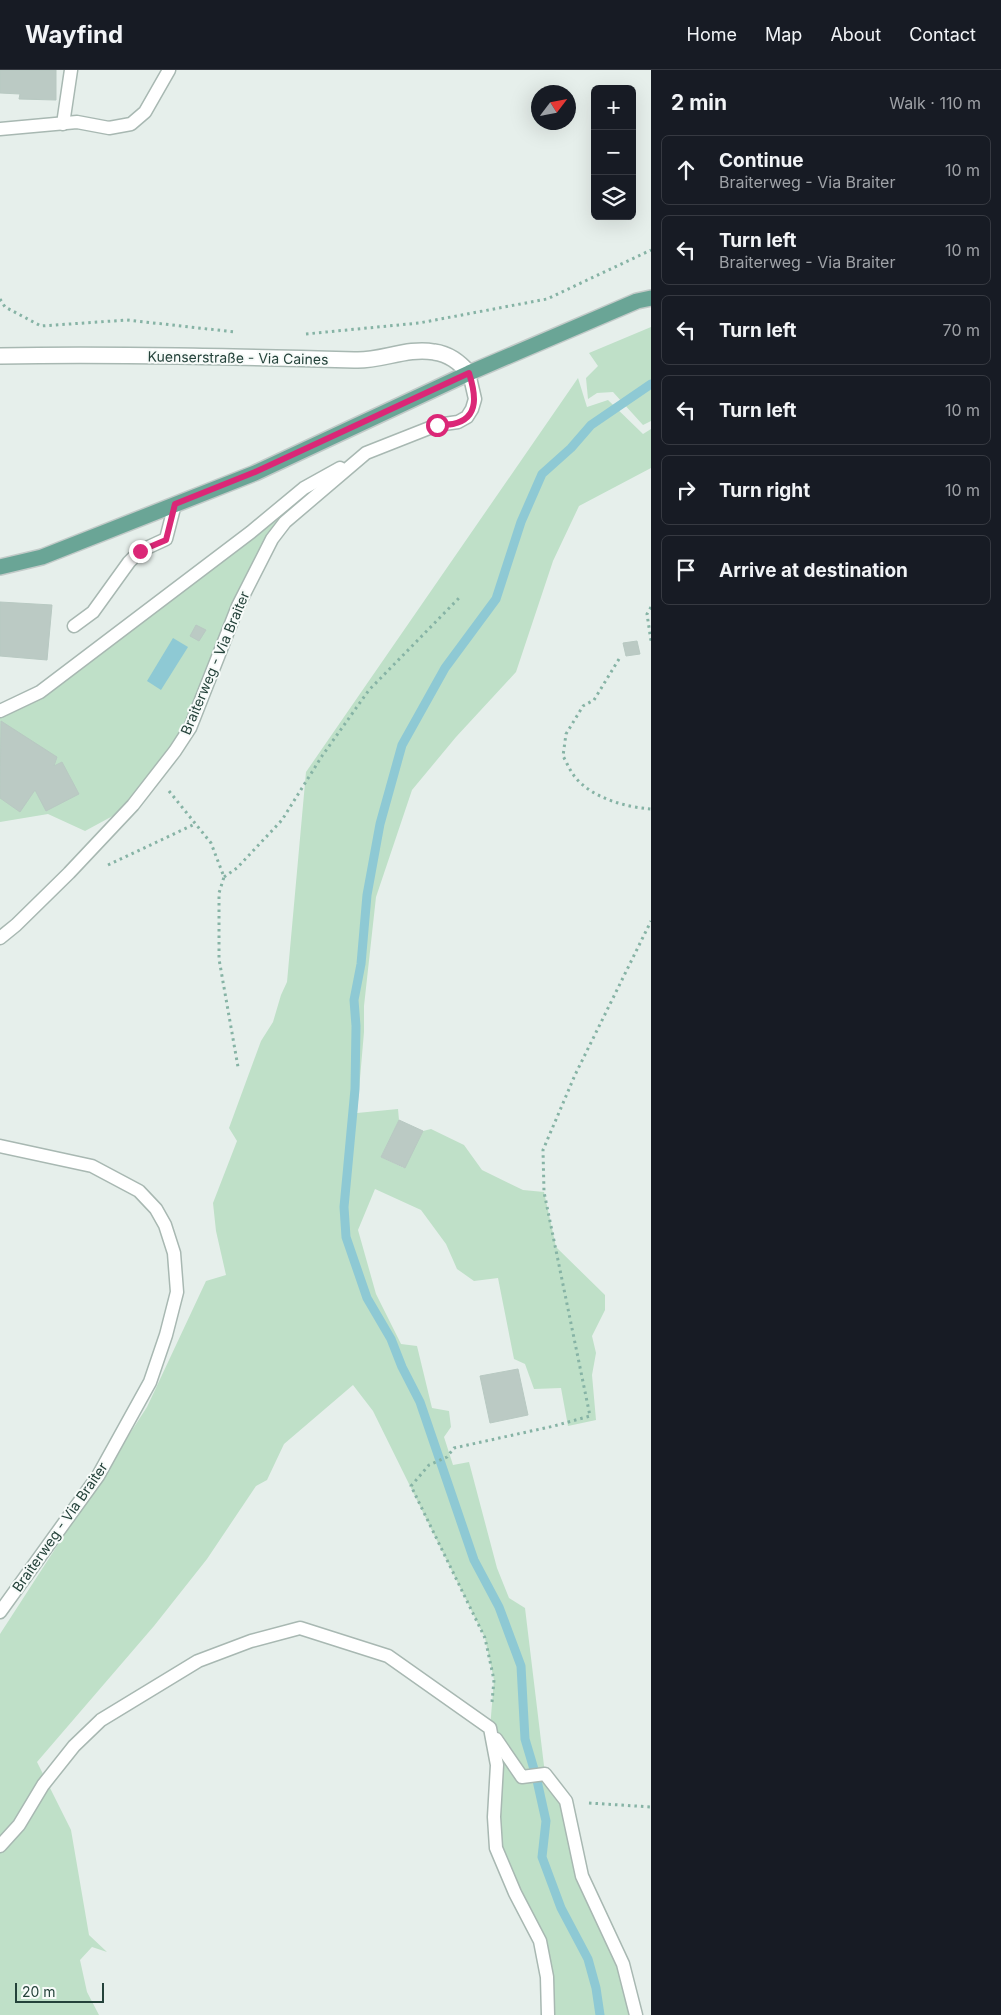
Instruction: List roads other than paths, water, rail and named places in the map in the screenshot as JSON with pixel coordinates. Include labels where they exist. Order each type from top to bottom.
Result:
[{"type":"main road","points":[[0,567],[42,557],[255,472],[469,373],[637,301],[651,298]]},
{"type":"street","name":"Kuenserstraße - Via Caines","points":[[0,356],[95,355],[365,360],[415,352],[433,352],[446,355],[459,362],[469,373]]},
{"type":"lane","points":[[63,124],[71,70]]},
{"type":"lane","points":[[0,129],[77,122],[109,128],[131,124],[144,112],[170,70]]},
{"type":"lane","name":"Braiterweg - Via Braiter","points":[[0,711],[40,692],[251,532],[304,488],[366,453],[437,425],[452,424],[466,417],[472,409],[475,399],[469,373]]},
{"type":"lane","name":"Braiterweg - Via Braiter","points":[[0,938],[16,925],[69,873],[133,805],[156,775],[190,728],[238,606],[272,539],[285,522],[366,453]]},
{"type":"lane","points":[[74,626],[93,612],[129,562],[140,551],[166,540],[175,504]]},
{"type":"lane","name":"Braiterweg - Via Braiter","points":[[0,1146],[92,1166],[139,1191],[156,1209],[165,1225],[174,1253],[177,1292],[166,1335],[150,1382],[98,1476],[0,1612]]},
{"type":"lane","points":[[0,1846],[19,1825],[43,1784],[74,1746],[101,1720],[198,1661],[251,1641],[300,1628],[388,1656],[490,1728],[522,1777],[546,1774],[566,1802],[582,1876],[623,1964],[636,2015]]},
{"type":"lane","points":[[490,1728],[498,1765],[494,1817],[496,1848],[515,1893],[540,1941],[548,1977],[548,2015]]},
{"type":"water","points":[[173,638],[188,647],[161,690],[147,681]]},
{"type":"waterway","points":[[600,2015],[596,1988],[588,1959],[561,1908],[542,1857],[546,1821],[525,1739],[521,1666],[499,1607],[474,1560],[420,1402],[402,1367],[391,1339],[367,1298],[346,1237],[344,1207],[355,1089],[356,1026],[354,1000],[361,964],[367,895],[380,824],[402,745],[445,668],[496,599],[521,522],[542,474],[571,448],[591,425],[651,384]]}]
